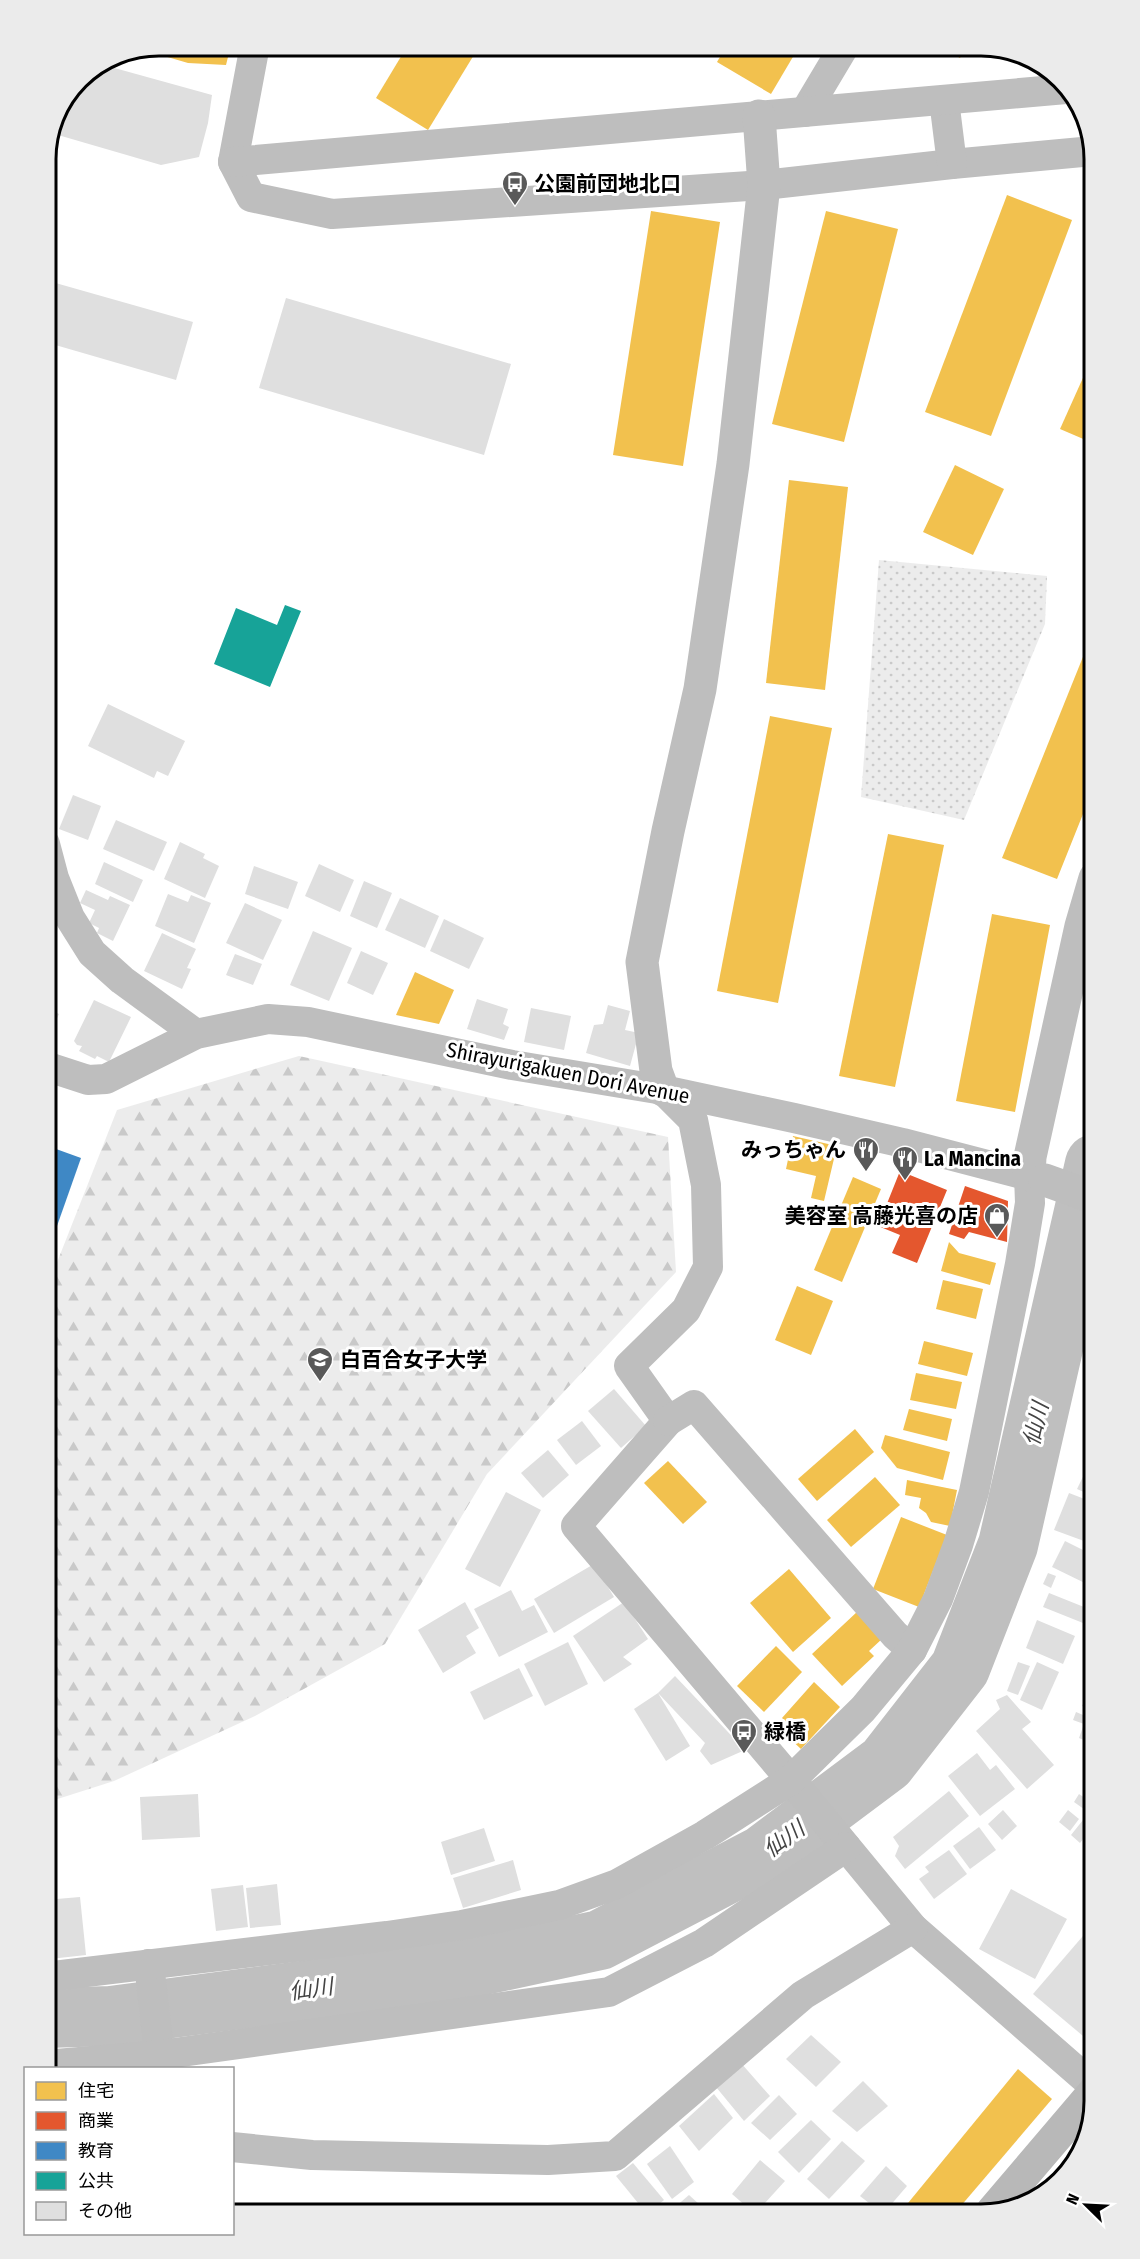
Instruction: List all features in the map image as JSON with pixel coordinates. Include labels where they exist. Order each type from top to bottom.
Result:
[{"type":"main road","points":[[1000,2202],[1084,2102]]},
{"type":"street","points":[[253,56],[233,162],[251,196],[332,214],[764,185],[1084,152]]},
{"type":"street","points":[[805,112],[838,56]]},
{"type":"street","points":[[233,162],[1057,90]]},
{"type":"street","points":[[944,100],[952,164]]},
{"type":"street","points":[[668,1421],[629,1366],[686,1310],[708,1267],[706,1185],[693,1120],[663,1090],[656,1071],[642,962],[700,689],[733,464],[764,185],[759,116]]},
{"type":"street","points":[[56,883],[78,932],[92,953],[122,980],[196,1034]]},
{"type":"street","points":[[56,1977],[151,1975],[462,1924],[560,1905],[617,1884],[796,1786],[912,1650],[938,1599],[958,1545],[974,1492],[1030,1203],[1037,1178],[1030,1156],[1084,916]]},
{"type":"street","name":"Shirayurigakuen Dori Avenue","points":[[56,1070],[88,1080],[105,1079],[196,1034],[268,1019],[308,1022],[512,1065],[663,1090],[794,1118],[1037,1178],[1084,1194]]},
{"type":"street","points":[[912,1650],[895,1635],[694,1406],[668,1421],[576,1526],[913,1928],[1084,2079]]},
{"type":"street","points":[[56,2064],[160,2054],[609,1992],[704,1943],[846,1847]]},
{"type":"street","points":[[234,2147],[312,2154],[548,2160],[615,2156],[803,1995],[913,1928]]},
{"type":"street","points":[[151,1975],[160,2054]]},
{"type":"green space","points":[[879,560],[1047,576],[1045,624],[964,820],[861,797]]},
{"type":"green space","name":"白百合女子大学","points":[[299,1056],[668,1137],[676,1272],[487,1474],[385,1644],[255,1716],[114,1781],[56,1799],[56,1265],[117,1110]]},
{"type":"building: 住宅","points":[[164,56],[228,56],[226,65],[188,63]]},
{"type":"building: 住宅","points":[[401,56],[473,56],[428,130],[376,98]]},
{"type":"building: 住宅","points":[[721,56],[793,56],[771,94],[717,62]]},
{"type":"building: 住宅","points":[[1007,195],[1072,220],[991,436],[925,412]]},
{"type":"building: 住宅","points":[[651,211],[720,222],[683,466],[613,455]]},
{"type":"building: 住宅","points":[[826,211],[898,229],[844,442],[772,424]]},
{"type":"building: 住宅","points":[[1084,376],[1084,439],[1060,429]]},
{"type":"building: 住宅","points":[[955,465],[1004,489],[973,555],[923,532]]},
{"type":"building: 住宅","points":[[789,480],[848,487],[825,690],[766,683]]},
{"type":"building: 住宅","points":[[1084,654],[1084,812],[1057,879],[1002,858]]},
{"type":"building: 住宅","points":[[770,716],[832,728],[778,1003],[717,991]]},
{"type":"building: 住宅","points":[[888,834],[944,845],[895,1087],[839,1076]]},
{"type":"building: 住宅","points":[[992,914],[1050,925],[1015,1112],[956,1101]]},
{"type":"building: 住宅","points":[[415,972],[454,990],[439,1024],[396,1015]]},
{"type":"building: 住宅","points":[[793,1136],[837,1146],[824,1201],[811,1198],[816,1176],[786,1169]]},
{"type":"building: 住宅","points":[[853,1177],[881,1189],[842,1282],[814,1270]]},
{"type":"building: 住宅","points":[[949,1242],[959,1253],[996,1263],[990,1285],[941,1271]]},
{"type":"building: 住宅","points":[[943,1280],[983,1289],[976,1319],[936,1309]]},
{"type":"building: 住宅","points":[[797,1286],[833,1301],[811,1355],[775,1340]]},
{"type":"building: 住宅","points":[[924,1341],[973,1353],[967,1376],[918,1364]]},
{"type":"building: 住宅","points":[[916,1373],[962,1382],[956,1409],[910,1400]]},
{"type":"building: 住宅","points":[[909,1409],[952,1419],[947,1441],[903,1430]]},
{"type":"building: 住宅","points":[[855,1429],[874,1452],[817,1501],[798,1479]]},
{"type":"building: 住宅","points":[[885,1435],[950,1452],[943,1480],[897,1468],[881,1448]]},
{"type":"building: 住宅","points":[[668,1461],[707,1502],[683,1524],[644,1483]]},
{"type":"building: 住宅","points":[[875,1477],[900,1505],[851,1547],[827,1520]]},
{"type":"building: 住宅","points":[[907,1480],[957,1490],[950,1526],[931,1522],[926,1513],[919,1508],[921,1498],[905,1495]]},
{"type":"building: 住宅","points":[[901,1517],[947,1535],[919,1607],[873,1589]]},
{"type":"building: 住宅","points":[[789,1569],[831,1618],[793,1652],[750,1603]]},
{"type":"building: 住宅","points":[[858,1611],[883,1638],[869,1651],[874,1656],[842,1686],[812,1654]]},
{"type":"building: 住宅","points":[[776,1646],[802,1672],[764,1712],[737,1686]]},
{"type":"building: 住宅","points":[[814,1682],[840,1707],[801,1749],[786,1735],[790,1725],[782,1718]]},
{"type":"building: 住宅","points":[[1018,2069],[1052,2099],[963,2204],[907,2204]]},
{"type":"building: 商業","points":[[900,1171],[947,1190],[917,1263],[892,1253],[900,1235],[878,1226]]},
{"type":"building: 商業","points":[[965,1186],[1008,1201],[1007,1242],[969,1232],[964,1239],[949,1234]]},
{"type":"building: 教育","points":[[56,1149],[81,1158],[56,1229]]},
{"type":"building: 公共","points":[[285,605],[301,611],[270,687],[214,664],[236,608],[277,625]]},
{"type":"building: その他","points":[[111,67],[212,95],[208,123],[199,157],[161,165],[59,135],[66,113],[77,96],[107,69]]},
{"type":"building: その他","points":[[56,283],[193,322],[176,380],[56,345]]},
{"type":"building: その他","points":[[286,298],[511,364],[484,455],[259,388]]},
{"type":"building: その他","points":[[108,704],[185,741],[168,776],[157,771],[154,778],[88,746]]},
{"type":"building: その他","points":[[73,795],[101,806],[88,840],[59,829]]},
{"type":"building: その他","points":[[116,820],[167,842],[154,871],[103,849]]},
{"type":"building: その他","points":[[180,842],[205,854],[203,858],[219,866],[205,898],[164,879]]},
{"type":"building: その他","points":[[104,862],[143,880],[133,902],[95,884]]},
{"type":"building: その他","points":[[319,864],[354,880],[340,912],[305,896]]},
{"type":"building: その他","points":[[254,866],[298,882],[288,909],[245,894]]},
{"type":"building: その他","points":[[364,881],[392,893],[377,928],[350,916]]},
{"type":"building: その他","points":[[86,890],[108,900],[110,896],[130,905],[113,941],[97,933],[99,928],[89,923],[95,910],[80,903]]},
{"type":"building: その他","points":[[168,894],[188,902],[191,895],[211,903],[194,943],[155,926]]},
{"type":"building: その他","points":[[400,898],[439,916],[425,948],[385,930]]},
{"type":"building: その他","points":[[245,903],[282,920],[263,960],[226,943]]},
{"type":"building: その他","points":[[444,919],[484,938],[469,969],[430,951]]},
{"type":"building: その他","points":[[313,931],[352,948],[329,1001],[290,985]]},
{"type":"building: その他","points":[[162,933],[196,949],[187,968],[191,969],[182,989],[144,971]]},
{"type":"building: その他","points":[[361,951],[388,963],[373,995],[347,983]]},
{"type":"building: その他","points":[[235,954],[262,964],[253,985],[226,975]]},
{"type":"building: その他","points":[[477,999],[508,1009],[503,1024],[509,1027],[504,1040],[467,1029]]},
{"type":"building: その他","points":[[94,1000],[131,1017],[109,1062],[97,1056],[95,1059],[79,1051],[82,1046],[77,1045],[74,1041]]},
{"type":"building: その他","points":[[608,1005],[630,1011],[625,1030],[639,1033],[630,1066],[586,1053],[594,1025],[603,1024]]},
{"type":"building: その他","points":[[531,1008],[571,1016],[564,1050],[524,1042]]},
{"type":"building: その他","points":[[614,1389],[646,1426],[621,1448],[588,1411]]},
{"type":"building: その他","points":[[582,1421],[601,1446],[576,1465],[557,1440]]},
{"type":"building: その他","points":[[548,1450],[569,1475],[543,1498],[521,1473]]},
{"type":"building: その他","points":[[1084,1475],[1084,1492],[1077,1489]]},
{"type":"building: その他","points":[[506,1492],[541,1510],[500,1587],[465,1569]]},
{"type":"building: その他","points":[[1069,1493],[1084,1499],[1084,1541],[1054,1530]]},
{"type":"building: その他","points":[[1065,1541],[1084,1550],[1084,1583],[1052,1567]]},
{"type":"building: その他","points":[[594,1564],[614,1597],[554,1633],[534,1599]]},
{"type":"building: その他","points":[[1048,1573],[1056,1576],[1051,1588],[1043,1584]]},
{"type":"building: その他","points":[[511,1590],[522,1611],[534,1605],[548,1632],[499,1657],[474,1609]]},
{"type":"building: その他","points":[[1049,1593],[1084,1607],[1084,1621],[1083,1623],[1043,1607]]},
{"type":"building: その他","points":[[465,1602],[479,1628],[466,1636],[476,1653],[443,1673],[418,1630]]},
{"type":"building: その他","points":[[624,1602],[648,1639],[623,1657],[632,1664],[604,1682],[573,1636]]},
{"type":"building: その他","points":[[1037,1620],[1075,1636],[1063,1664],[1026,1648]]},
{"type":"building: その他","points":[[568,1642],[588,1684],[545,1706],[524,1664]]},
{"type":"building: その他","points":[[1018,1662],[1030,1666],[1018,1695],[1007,1691]]},
{"type":"building: その他","points":[[1037,1662],[1059,1672],[1042,1710],[1020,1700]]},
{"type":"building: その他","points":[[519,1668],[533,1696],[484,1720],[470,1692]]},
{"type":"building: その他","points":[[675,1676],[745,1750],[711,1765],[700,1751],[705,1743],[658,1693]]},
{"type":"building: その他","points":[[658,1693],[690,1746],[666,1761],[634,1709]]},
{"type":"building: その他","points":[[1007,1695],[1031,1722],[1022,1729],[1054,1765],[1027,1789],[976,1731],[1000,1709],[996,1700]]},
{"type":"building: その他","points":[[1076,1712],[1084,1715],[1084,1724],[1073,1720]]},
{"type":"building: その他","points":[[1084,1724],[1084,1740],[1079,1738]]},
{"type":"building: その他","points":[[977,1753],[990,1770],[996,1765],[1015,1789],[980,1816],[948,1776]]},
{"type":"building: その他","points":[[949,1791],[969,1816],[905,1869],[895,1856],[899,1846],[893,1837]]},
{"type":"building: その他","points":[[198,1794],[200,1837],[142,1840],[140,1797]]},
{"type":"building: その他","points":[[1079,1794],[1084,1797],[1084,1809],[1074,1802]]},
{"type":"building: その他","points":[[1003,1810],[1017,1826],[1002,1840],[988,1824]]},
{"type":"building: その他","points":[[1068,1810],[1079,1819],[1070,1831],[1059,1822]]},
{"type":"building: その他","points":[[1083,1820],[1084,1838],[1080,1843],[1071,1835]]},
{"type":"building: その他","points":[[979,1827],[996,1850],[970,1869],[953,1846]]},
{"type":"building: その他","points":[[484,1828],[495,1861],[451,1875],[441,1842]]},
{"type":"building: その他","points":[[949,1850],[967,1874],[934,1899],[919,1879],[929,1872],[925,1867]]},
{"type":"building: その他","points":[[513,1860],[521,1890],[463,1908],[453,1878]]},
{"type":"building: その他","points":[[277,1884],[281,1925],[250,1928],[246,1888]]},
{"type":"building: その他","points":[[243,1885],[248,1927],[216,1931],[211,1889]]},
{"type":"building: その他","points":[[1011,1889],[1067,1919],[1035,1979],[979,1949]]},
{"type":"building: その他","points":[[80,1897],[86,1955],[56,1958],[56,1899]]},
{"type":"building: その他","points":[[1084,1935],[1084,2037],[1033,1994]]},
{"type":"building: その他","points":[[811,2035],[841,2062],[816,2087],[786,2059]]},
{"type":"building: その他","points":[[741,2063],[770,2096],[744,2121],[716,2087]]},
{"type":"building: その他","points":[[863,2081],[888,2106],[857,2132],[832,2111]]},
{"type":"building: その他","points":[[714,2094],[733,2118],[699,2151],[679,2126]]},
{"type":"building: その他","points":[[779,2095],[797,2114],[770,2140],[751,2123]]},
{"type":"building: その他","points":[[811,2120],[831,2139],[799,2173],[778,2152]]},
{"type":"building: その他","points":[[842,2141],[865,2161],[829,2199],[807,2179]]},
{"type":"building: その他","points":[[670,2146],[694,2182],[672,2199],[647,2164]]},
{"type":"building: その他","points":[[760,2160],[785,2181],[764,2204],[743,2204],[732,2194]]},
{"type":"building: その他","points":[[633,2163],[664,2200],[660,2204],[639,2204],[616,2176]]},
{"type":"building: その他","points":[[886,2166],[907,2186],[892,2204],[870,2204],[860,2196]]},
{"type":"building: その他","points":[[689,2195],[699,2204],[679,2204]]},
{"type":"waterway","name":"仙川","points":[[56,2018],[111,2016],[460,1970],[600,1940],[763,1855],[886,1763],[960,1668],[1008,1545],[1084,1212]]},
{"type":"place","name":"公園前団地北口","points":[[515,207]]},
{"type":"place","name":"みっちゃん","points":[[866,1173]]},
{"type":"place","name":"La Mancina","points":[[905,1182]]},
{"type":"place","name":"美容室 高藤光喜の店","points":[[997,1239]]},
{"type":"place","name":"白百合女子大学","points":[[320,1383]]},
{"type":"place","name":"緑橋","points":[[744,1755]]}]
